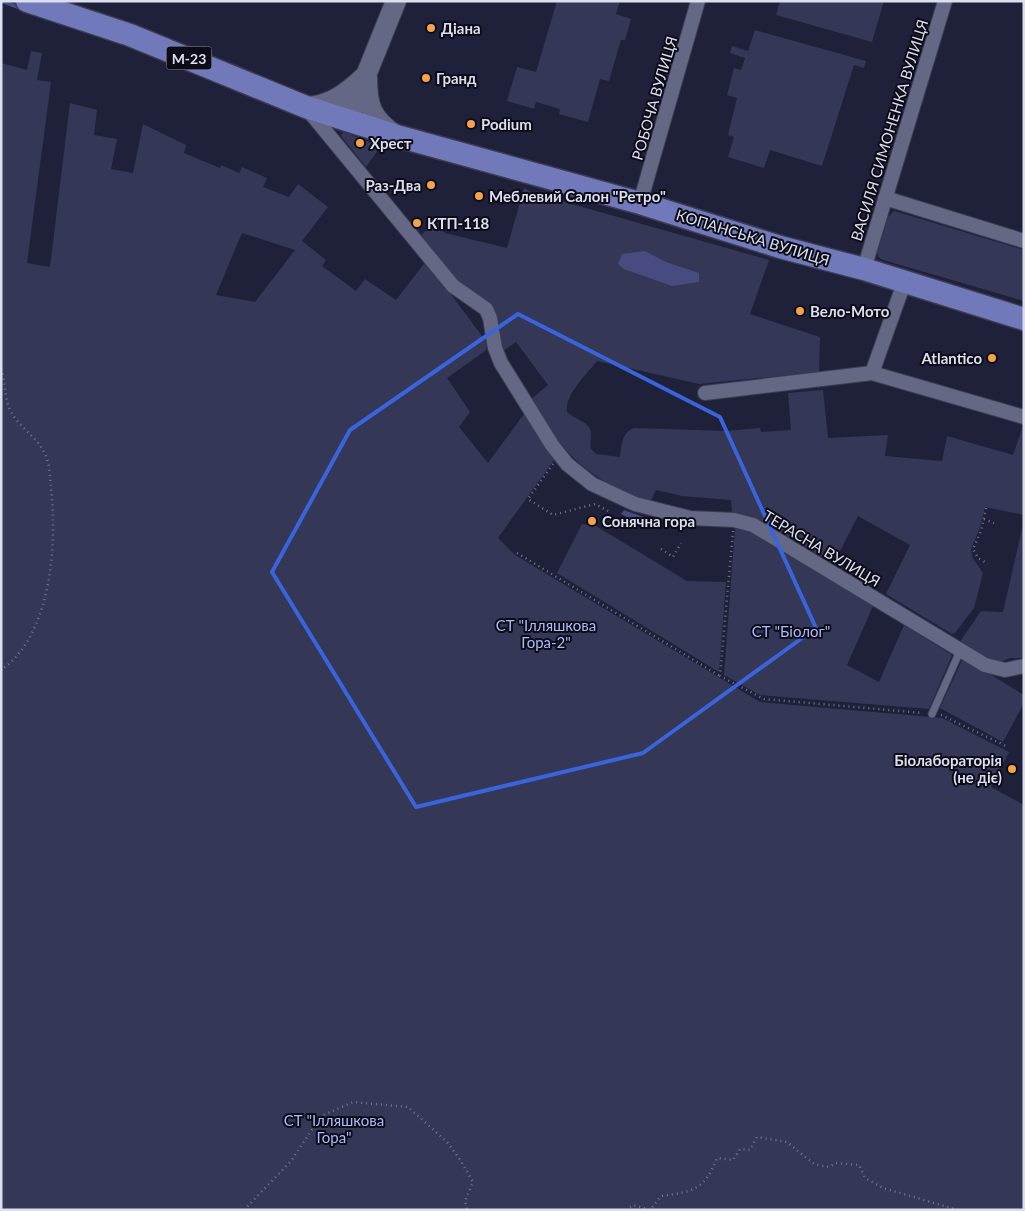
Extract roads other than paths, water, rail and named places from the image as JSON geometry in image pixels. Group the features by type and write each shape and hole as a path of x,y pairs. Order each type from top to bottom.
{"highway":[{"name":"КОПАНСЬКА ВУЛИЦЯ","path":"27,1 130,35 306,107 397,136 640,203 780,247 864,269 1024,320"}],"main road":[{"path":"348,120 396,1"},
{"path":"306,107 315,107 333,101 349,91 367,74"},
{"path":"367,74 368,97 372,111 379,123 397,136"}],"street":[{"name":"РОБОЧА ВУЛИЦЯ","path":"640,203 698,1"},
{"name":"ВАСИЛЯ СИМОНЕНКА ВУЛИЦЯ","path":"864,269 944,1"},
{"name":"ТЕРАСНА ВУЛИЦЯ","path":"306,107 454,286 486,309 490,318 495,348 501,363 552,445 567,464 592,484 635,504 690,518 734,520 753,525 960,651 996,668 1024,666"},
{"path":"885,198 1024,241"},
{"path":"872,373 904,283"},
{"path":"705,393 872,373 1024,417"}],"lane":[{"path":"932,714 960,651"}],"waterway":[{"path":"2,1 21,8"}],"place":[{"name":"Діана","path":"431,28"},
{"name":"Гранд","path":"426,78"},
{"name":"Podium","path":"471,124"},
{"name":"Хрест","path":"360,143"},
{"name":"Раз-Два","path":"431,185"},
{"name":"Меблевий Салон \"Ретро\"","path":"479,196"},
{"name":"КТП-118","path":"417,223"},
{"name":"Вело-Мото","path":"800,311"},
{"name":"Atlantico","path":"992,358"},
{"name":"Сонячна гора","path":"592,521"},
{"name":"Біолабораторія (не діє)","path":"1012,769"}],"park label":[{"name":"СТ \"Біолог\"","path":"791,631"},
{"name":"СТ \"Ілляшкова Гора-2\"","path":"546,634"},
{"name":"СТ \"Ілляшкова Гора\"","path":"334,1128"}]}
